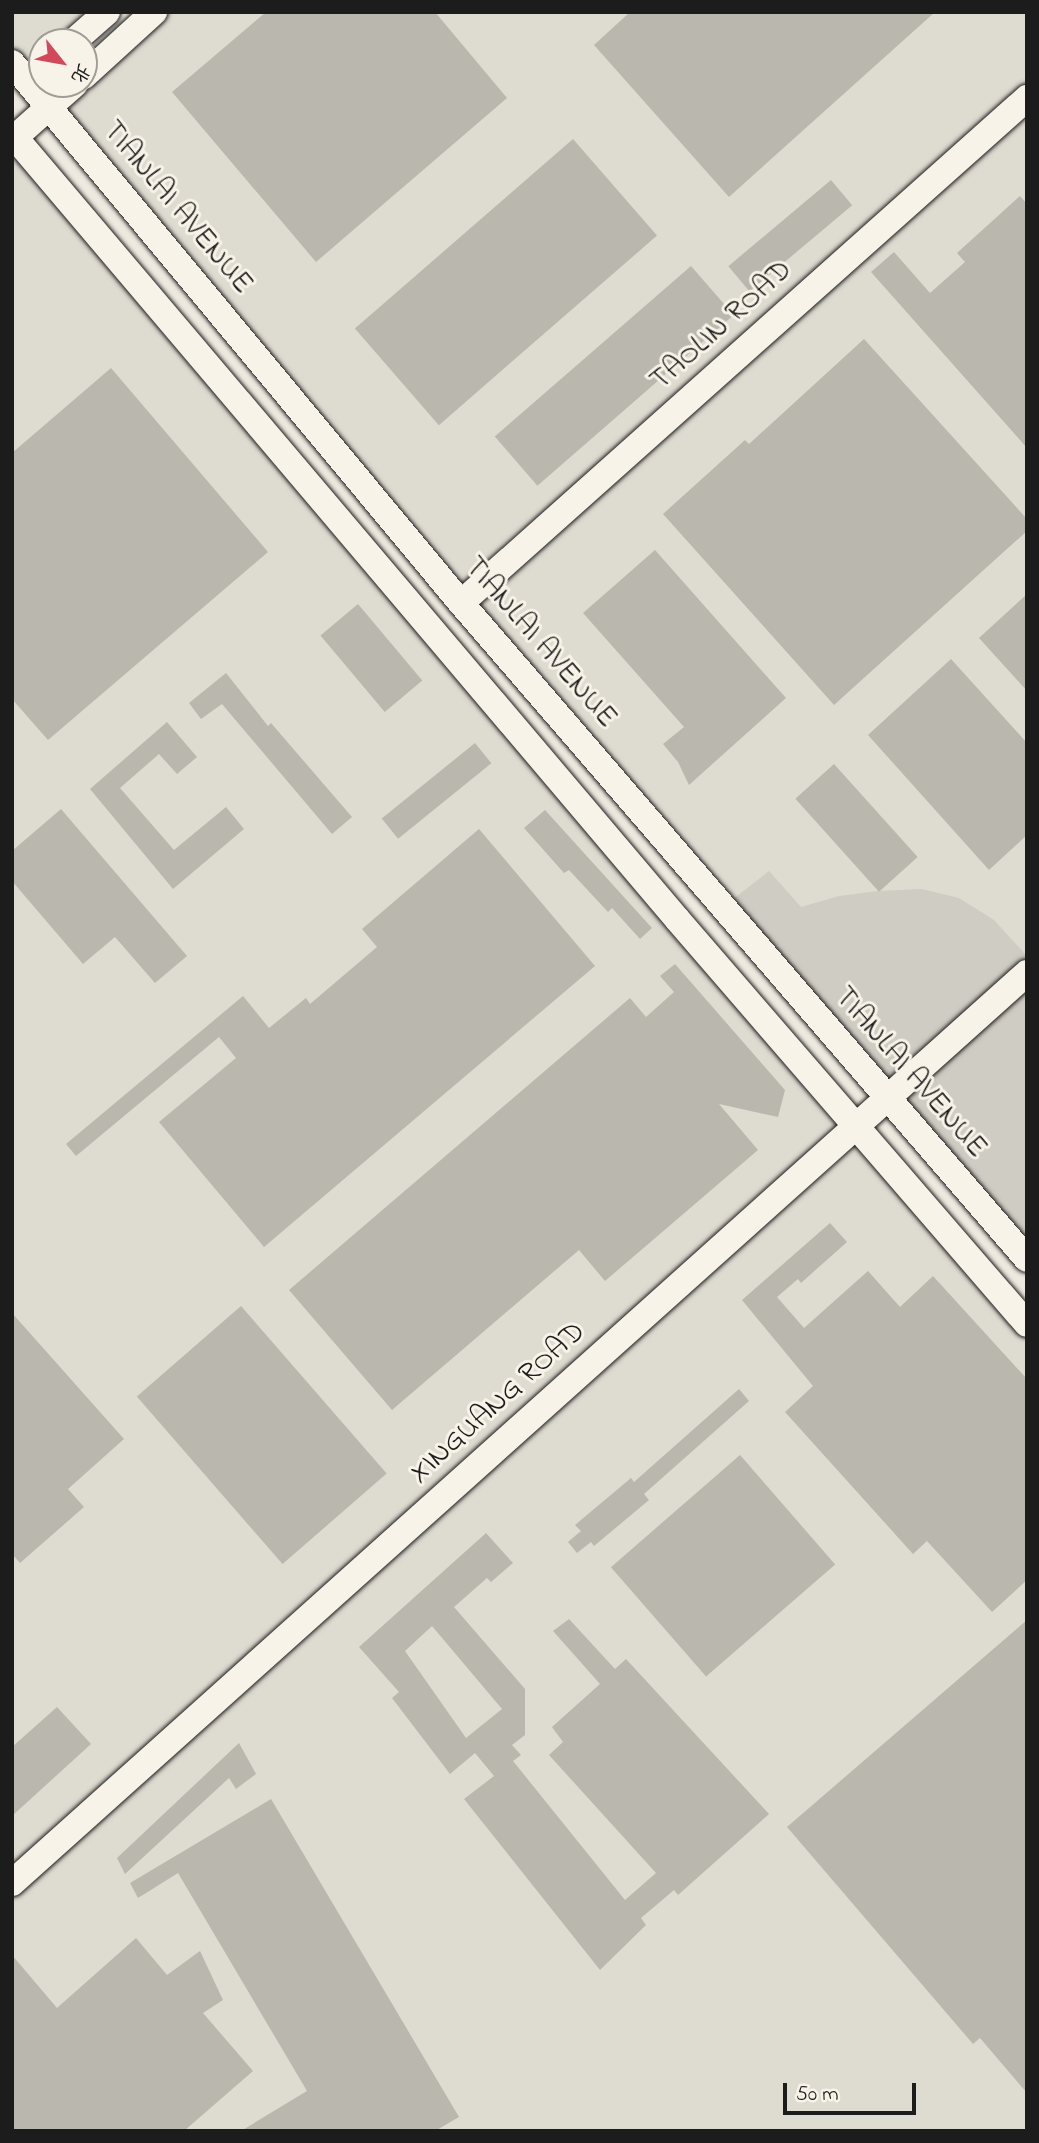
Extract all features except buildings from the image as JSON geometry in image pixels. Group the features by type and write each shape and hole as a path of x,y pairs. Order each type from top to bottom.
{"main road":[{"path":"89,28 107,12"},
{"path":"98,63 154,12"},
{"name":"TIANLAI AVENUE","path":"24,78 461,603 1027,1259"},
{"path":"60,98 13,137 677,919 1027,1324"},
{"name":"TAOLIN ROAD","path":"461,603 1027,98"},
{"name":"XINGUANG ROAD","path":"12,1882 1027,973"}],"shaded area":[{"path":"12,12 107,12 89,28 28,28 28,81 12,63"},
{"path":"154,12 1027,12 1027,1259 50,107 60,98 98,98 98,63"},
{"path":"12,140 1027,1324 1027,2131 12,2131"},
{"path":"769,871 801,907 839,896 878,891 922,889 959,898 994,920 1027,956 1027,1259 723,907"}]}
